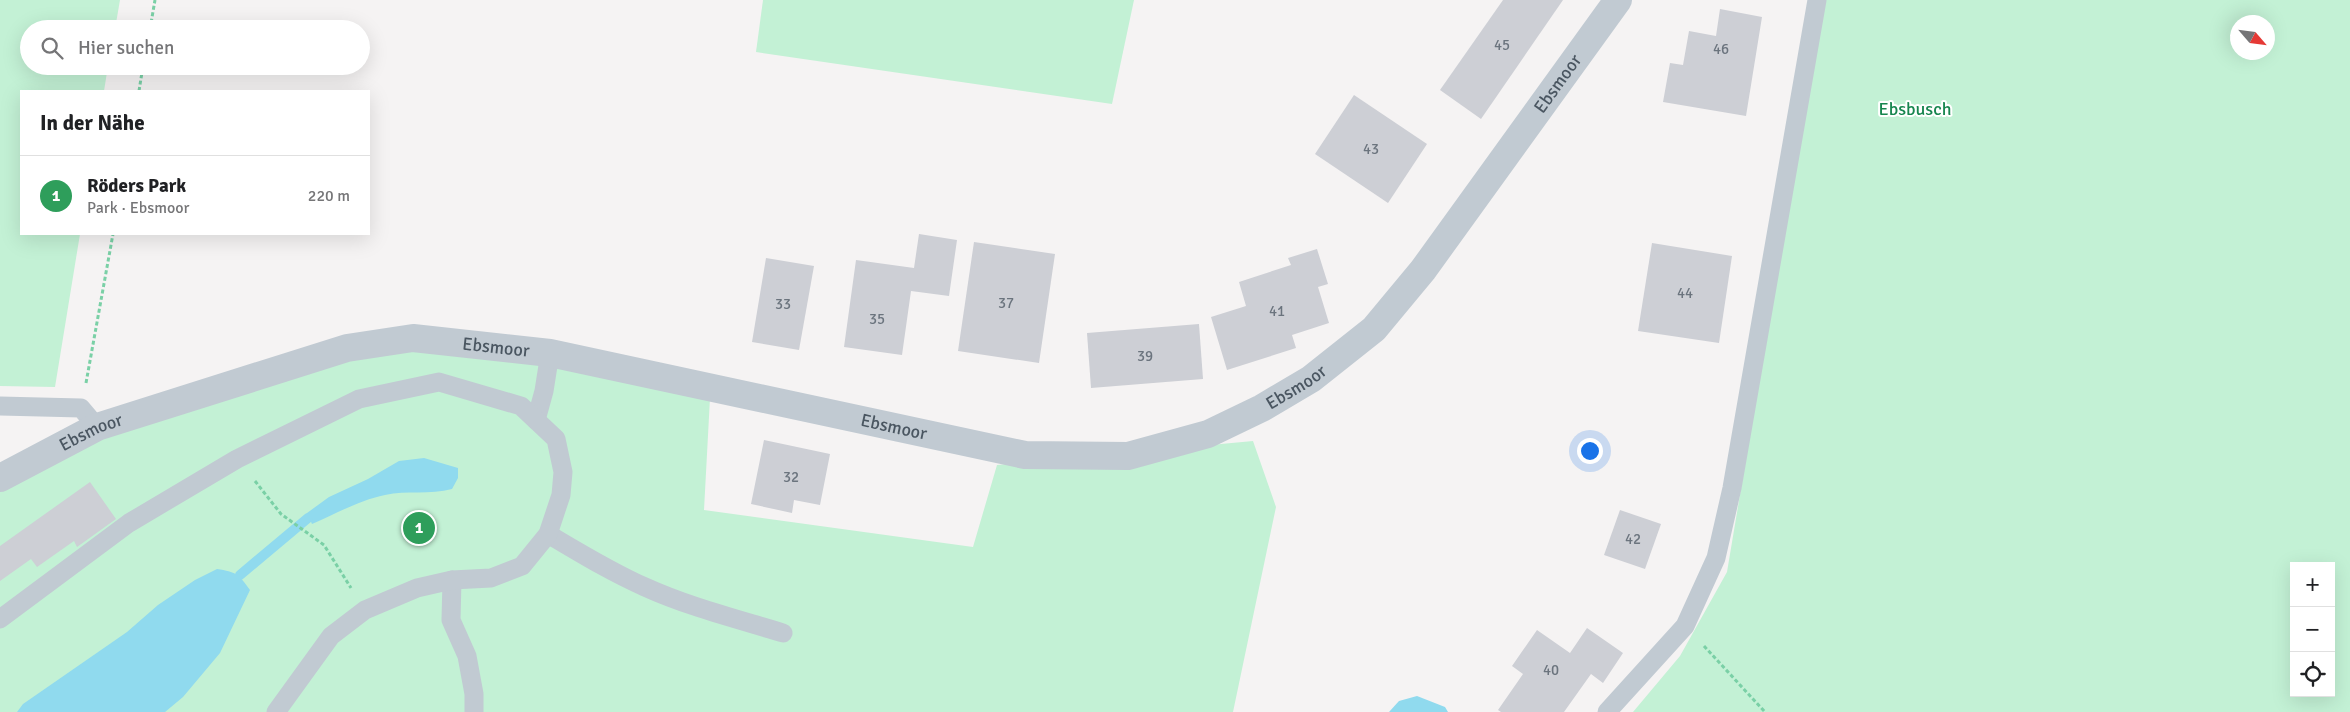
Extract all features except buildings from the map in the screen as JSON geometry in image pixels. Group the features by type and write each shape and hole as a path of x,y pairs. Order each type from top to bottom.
{"street":[{"name":"Ebsmoor","path":"0,478 89,417 347,348 413,338 550,353 1025,455 1128,456 1208,434 1262,408 1311,379 1374,329 1423,270 1618,0"}],"lane":[{"path":"1607,712 1685,626 1716,558 1732,488 1817,0"},
{"path":"536,420 544,391 550,353"},
{"path":"0,619 128,523 237,459 359,398 439,382 521,406 556,439 562,472 561,495 548,534 522,566 491,578 452,580 417,588 365,610 331,636 276,712"},
{"path":"0,406 89,417"},
{"path":"548,534 597,563 647,588 703,609 783,634"},
{"path":"452,580 451,620 467,656 474,694 474,712"}],"path":[{"path":"152,20 156,0"},
{"path":"139,90 142,75"},
{"path":"89,417 113,235"},
{"path":"237,459 281,514 324,544 365,610"},
{"path":"1685,626 1765,712"}],"green space":[{"path":"0,0 120,0 117,20 20,20 20,75 107,75 104,90 20,90 20,235 80,235 55,387 0,386"},
{"path":"763,0 1134,0 1112,104 756,52"},
{"name":"Ebsbusch","path":"1823,0 2350,0 2350,712 1633,712 1680,656 1727,572"},
{"path":"412,333 710,398 704,510 973,547 997,465 1253,441 1276,507 1233,712 0,712 0,492 100,435"}],"water":[{"path":"424,458 458,468 458,478 452,489 376,497 312,524 307,513 329,497 368,479 399,461"},
{"path":"217,569 229,571 236,575 243,580 250,590 220,653 183,697 165,712 17,712 23,704 127,632 158,605 195,580"},
{"path":"1417,696 1445,707 1448,712 1389,712 1399,701"}],"waterway":[{"path":"240,575 308,518"}],"place":[{"name":"Röders Park","path":"419,528"}]}
